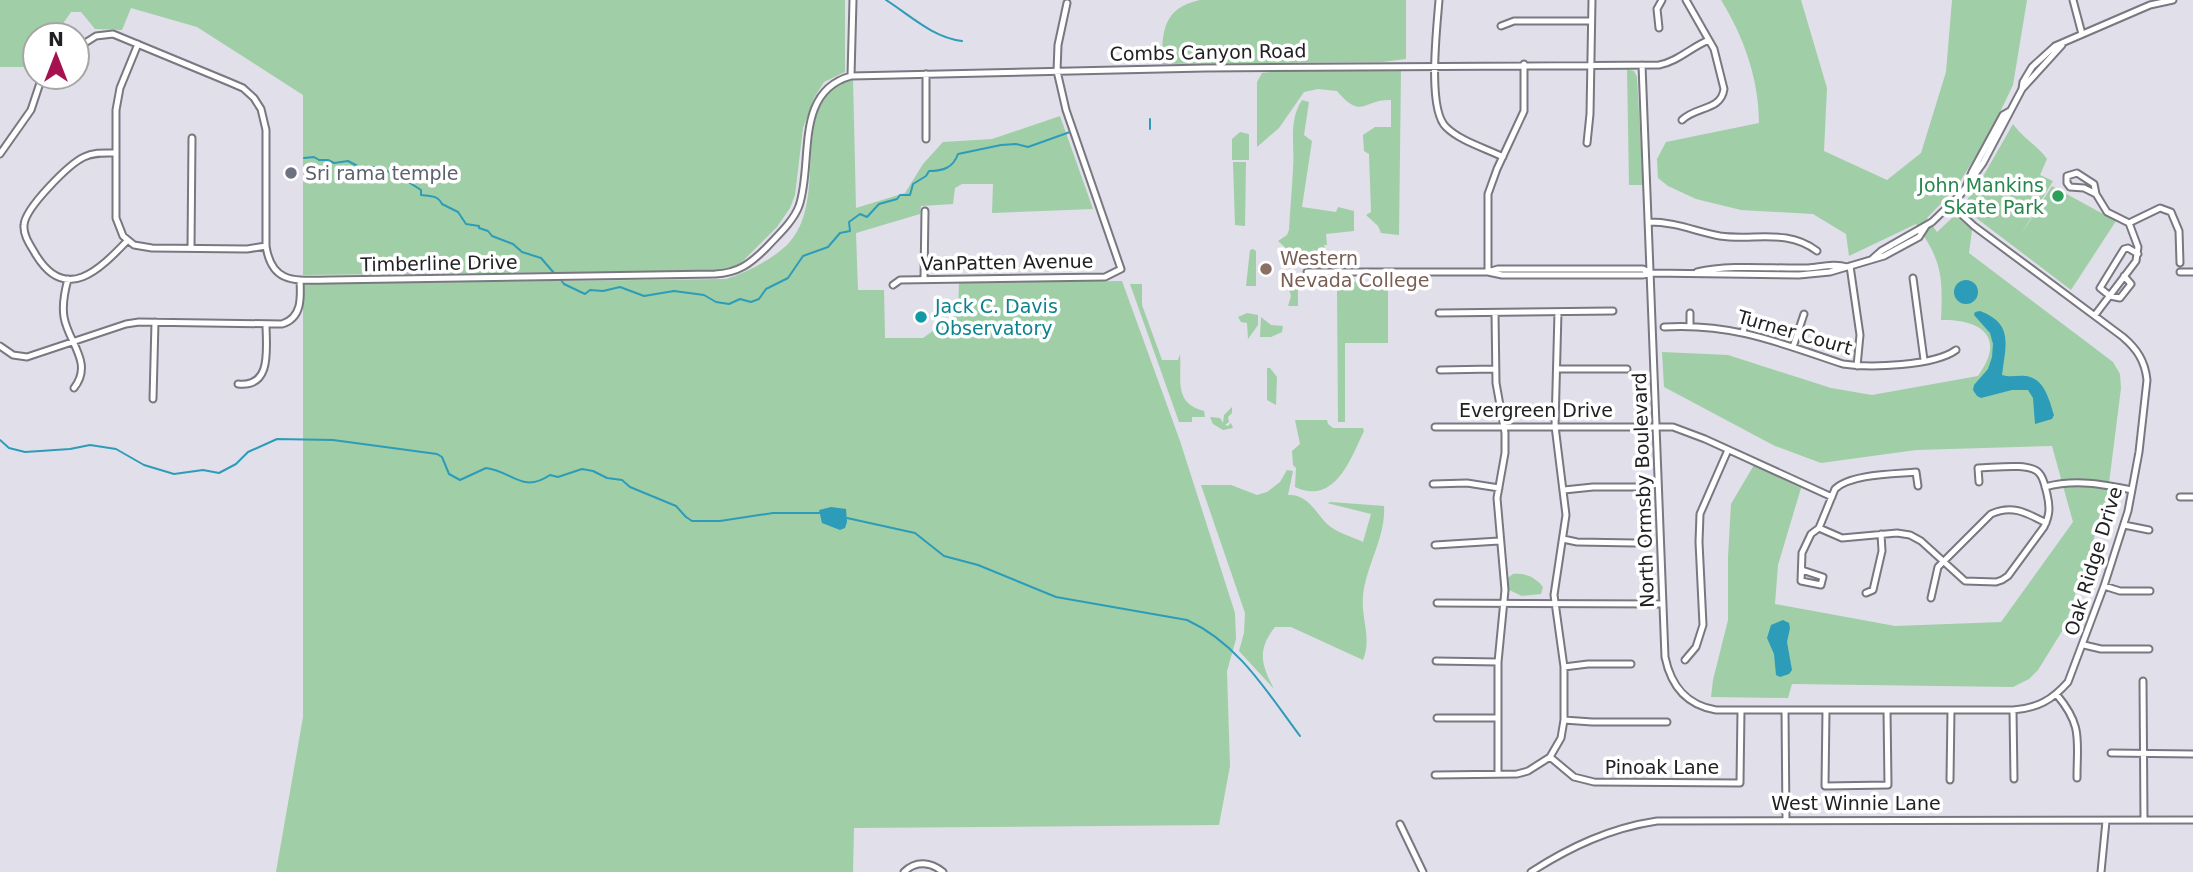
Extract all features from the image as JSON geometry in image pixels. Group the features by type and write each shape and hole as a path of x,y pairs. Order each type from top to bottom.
{"street":[{"path":"851,76 853,0"},
{"path":"1439,0 1435,65 1437,112 1442,124 1456,135 1503,157"},
{"path":"1587,143 1592,0"},
{"path":"1659,28 1657,9 1662,0"},
{"path":"1682,120 1689,113 1715,104 1723,95 1718,62 1686,0"},
{"path":"2073,0 2082,34"},
{"path":"1307,272 1643,275 1651,272 1692,273 1717,269 1848,266 1872,259 1881,251 1926,226 1951,205 1983,163 2022,89 2062,45 2152,2 2173,0"},
{"path":"1057,71 1058,45 1068,3"},
{"path":"1501,26 1514,21 1590,21"},
{"name":"Timberline Drive","path":"91,40 102,34 113,34 243,88 261,109 266,130 265,246 275,271 286,279 300,280 735,272 744,268 762,251 797,212 803,190 808,135 818,102 828,87 851,76"},
{"name":"Combs Canyon Road","path":"851,76 1435,65 1642,65 1670,62 1709,40"},
{"path":"138,44 117,101 116,218 127,241 152,248 254,249 265,246"},
{"path":"1488,272 1488,194 1524,111 1524,64"},
{"name":"North Ormsby Boulevard","path":"1642,65 1665,657 1668,673 1678,691 1707,708 1785,710"},
{"name":"VanPatten Avenue","path":"893,285 900,280 924,279 1105,277 1121,269 1066,110 1057,71"},
{"path":"926,74 926,139"},
{"path":"0,155 31,110 38,91"},
{"path":"191,248 192,138"},
{"path":"116,153 90,154 77,161 32,206 26,216 24,229 37,257 48,270 68,279 90,275 100,269 127,241"},
{"path":"2095,315 2138,254 2129,223 2107,212 2089,179 2077,173 2068,174 2066,180 2070,187 2084,188 2096,194"},
{"name":"Oak Ridge Drive","path":"1951,205 1974,226 2133,346 2142,359 2147,375 2139,452 2124,525 2084,645 2068,682 2057,695"},
{"path":"2129,223 2160,208 2171,212 2179,231 2180,263"},
{"path":"924,279 925,211"},
{"path":"1649,222 1672,223 1727,237 1793,238 1804,241 1816,251"},
{"path":"2124,276 2131,284 2119,299 2102,290 2100,286 2124,249 2128,248 2138,254"},
{"path":"1848,266 1860,335 1857,366"},
{"path":"2180,272 2193,272"},
{"path":"1913,278 1924,360"},
{"path":"68,279 63,314 81,358 81,370 74,388"},
{"path":"0,345 13,355 27,357 126,324 155,321 266,324 291,321 301,299 300,280"},
{"path":"1439,313 1613,311"},
{"path":"1436,775 1528,771 1550,757 1561,738 1564,720 1564,667 1554,604 1566,515 1555,426 1559,369 1558,312"},
{"path":"1495,313 1494,369 1505,425 1505,453 1497,517 1505,590 1498,662 1498,774"},
{"path":"1690,313 1690,326"},
{"path":"1743,332 1748,314"},
{"path":"1793,347 1804,314"},
{"path":"153,399 155,321"},
{"path":"237,384 251,383 263,374 266,363 266,324"},
{"name":"Turner Court","path":"1653,327 1690,326 1743,332 1857,366 1924,360 1947,356 1956,350"},
{"path":"1440,370 1494,369"},
{"path":"1559,369 1627,369"},
{"name":"Evergreen Drive","path":"1435,427 1656,426 1682,429 1832,497"},
{"path":"1685,660 1696,647 1703,625 1700,514 1728,450"},
{"path":"1819,528 1842,538 1898,533 1910,535 1922,541 1965,581 2003,580 2046,523 2049,505 2045,487 2038,470 2029,467 1978,468 1979,482"},
{"path":"1802,570 1802,553 1811,534 1819,528 1840,484 1854,479 1916,472 1918,486"},
{"path":"2045,487 2062,482 2081,481 2132,489"},
{"path":"1433,484 1467,483 1499,488"},
{"path":"1563,539 1577,542 1635,543 1642,541 1644,534 1642,492 1638,487 1564,490"},
{"path":"2180,497 2193,497"},
{"path":"1931,597 1937,571 1943,562 1985,518 1996,511 2014,509 2046,523"},
{"path":"2124,525 2149,530"},
{"path":"1866,593 1873,590 1882,551 1881,534"},
{"path":"1435,545 1499,541"},
{"path":"2105,586 2120,590 2150,591"},
{"path":"1437,603 1663,604"},
{"path":"2084,645 2101,649 2149,649"},
{"path":"1436,661 1498,662"},
{"path":"1564,667 1631,664"},
{"path":"2143,681 2144,820"},
{"path":"1786,820 1785,710 2013,710 2036,706 2057,695 2074,718 2077,733 2077,778"},
{"name":"Pinoak Lane","path":"1550,757 1574,776 1594,782 1741,783 1741,710"},
{"path":"1826,710 1825,786 1888,785 1887,710"},
{"path":"1950,779 1951,710"},
{"path":"2013,710 2014,779"},
{"path":"1437,719 1498,718"},
{"path":"1564,720 1667,722"},
{"path":"2110,753 2193,754"},
{"name":"West Winnie Lane","path":"1531,872 1584,842 1627,826 1670,820 2193,820"},
{"path":"2101,872 2106,821"},
{"path":"1400,824 1423,872"},
{"path":"904,872 914,865 926,863 943,872"}],"green space":[{"path":"0,0 845,0 845,72 824,82 814,98 803,128 795,195 790,208 777,227 737,267 725,270 303,275 303,95 197,27 131,8 122,30 95,29 81,12 71,12 65,21 21,21 21,67 0,67"},
{"path":"1200,0 1406,0 1406,59 1382,62 1162,64 1167,23 1178,9"},
{"path":"1721,0 1801,0 1827,88 1824,151 1887,180 1921,153 1946,72 1952,0 2027,0 2013,85 1990,133 1956,188 1927,218 1937,232 1952,218 1957,217 1972,230 1969,253 2113,362 2120,374 2121,388 2107,499 2064,628 2038,670 2029,679 2013,687 1792,684 1788,698 1711,697 1728,620 1731,504 1754,465 1801,488 1778,565 1775,604 1895,626 2001,622 2073,522 2052,446 1916,450 1821,463 1775,446 1664,387 1662,352 1728,355 1831,388 1872,395 1978,376 1989,355 1990,345 1983,330 1968,323 1941,320 1939,269 1931,248 1916,224 1849,256 1846,234 1813,214 1741,210 1696,199 1668,186 1658,178 1657,159 1666,142 1759,123 1749,59"},
{"path":"1627,69 1634,71 1637,77 1643,185 1629,185"},
{"path":"1286,70 1401,71 1399,235 1381,233 1378,226 1366,215 1371,212 1369,154 1364,151 1363,135 1375,127 1391,127 1391,100 1358,107 1337,91 1318,89 1304,92 1279,128 1257,147 1257,82 1262,73"},
{"path":"853,79 856,208 905,193 923,164 943,142 992,139 1060,116 1093,209 992,213 993,184 962,184 955,188 953,204 921,206 920,214 856,233 858,290 884,290 885,338 923,338 958,313 959,283 1122,281 1180,441 1235,613 1236,639 1227,671 1230,766 1219,825 854,828 853,872 276,872 303,717 303,284 726,279 773,256 787,245 799,229 809,190 811,147 819,108 831,89"},
{"path":"1302,100 1309,102 1304,135 1312,141 1302,207 1336,212 1338,207 1354,211 1354,231 1326,234 1327,245 1324,245 1328,258 1321,263 1304,264 1278,241 1287,235 1289,230 1294,125"},
{"path":"2013,124 2047,159 2040,175 2053,181 2020,236 2052,186 2116,221 2071,290 1963,205 1977,187"},
{"path":"1240,132 1249,134 1249,160 1232,160 1232,139"},
{"path":"1233,162 1246,162 1245,226 1235,225"},
{"path":"1250,250 1256,251 1256,286 1246,286"},
{"path":"1349,282 1388,282 1388,343 1345,343 1345,422 1338,422 1337,286"},
{"path":"1130,284 1142,284 1142,305 1162,360 1178,360 1180,354 1183,396 1194,407 1204,411 1205,417 1192,417 1192,422 1179,422"},
{"path":"1293,284 1298,285 1298,306 1288,306 1291,296 1289,289"},
{"path":"1247,313 1258,315 1258,325 1248,339 1247,323 1241,322 1238,317"},
{"path":"1261,317 1271,325 1283,326 1282,332 1271,337 1260,337"},
{"path":"1267,368 1277,377 1276,405 1267,400"},
{"path":"1232,407 1229,422 1225,425 1231,423 1233,428 1223,430 1213,424 1210,417 1220,418 1223,423 1224,415"},
{"path":"1295,420 1327,420 1333,428 1363,428 1347,466 1331,485 1321,490 1309,491 1295,487 1296,468 1293,465 1292,451 1300,444"},
{"path":"1287,470 1293,471 1288,495 1301,497 1330,527 1339,532 1363,542 1371,514 1327,503 1384,506 1384,517 1363,596 1367,644 1363,660 1291,627 1275,627 1263,650 1266,672 1274,689 1239,651 1244,633 1245,613 1201,485 1231,485 1257,495 1267,492 1280,482"},
{"path":"1513,574 1530,576 1537,581 1543,587 1541,594 1522,596 1507,589 1506,579"}],"water":[{"path":"1966,280 1974,284 1978,292 1974,300 1966,304 1958,300 1954,292 1958,284"},
{"path":"1980,311 1991,316 2003,330 2006,346 2002,375 2027,376 2040,383 2051,404 2054,415 2052,419 2035,424 2033,398 2028,390 2012,390 1981,398 1973,390 1988,369 1992,357 1990,333 1974,315"},
{"path":"831,507 846,509 845,528 840,530 822,523 819,510"},
{"path":"1783,620 1789,623 1790,628 1787,642 1792,670 1780,677 1776,675 1774,654 1767,638 1771,625"}],"waterway":[{"path":"886,0 931,30 962,41"},
{"path":"1150,119 1150,129"},
{"path":"561,280 585,294 590,290 603,291 620,287 644,296 674,291 704,295 716,302 729,304 740,299 751,302 759,299 766,289 788,278 803,256 828,247 840,233 850,231 849,222 860,214 867,217 879,204 897,199 900,195 910,195 913,184 929,171 950,166 958,154 1001,145 1016,144 1028,147 1070,132"},
{"path":"304,158 314,157 334,163 348,161 367,171 374,167 396,174 421,190 421,195 436,197 442,204 458,212 466,224 479,226 492,236 513,244 522,252 541,258 554,273"},
{"path":"0,440 9,448 25,452 90,445 116,449 144,465 174,474 203,470 219,473 236,464 248,452 277,439 333,440 437,454 442,457 449,474 460,480 486,468 524,482 540,480 550,475 558,477 582,469 593,471 607,478 622,480 630,487 676,506 692,521 720,521 773,513 821,513"},
{"path":"847,518 915,533 944,556 978,565 1056,597 1187,620 1222,642 1251,670 1300,736"}],"place":[{"name":"Sri rama temple","path":"291,173"},
{"name":"John Mankins Skate Park","path":"2058,196"},
{"name":"Western Nevada College","path":"1266,269"},
{"name":"Jack C. Davis Observatory","path":"921,317"}]}
